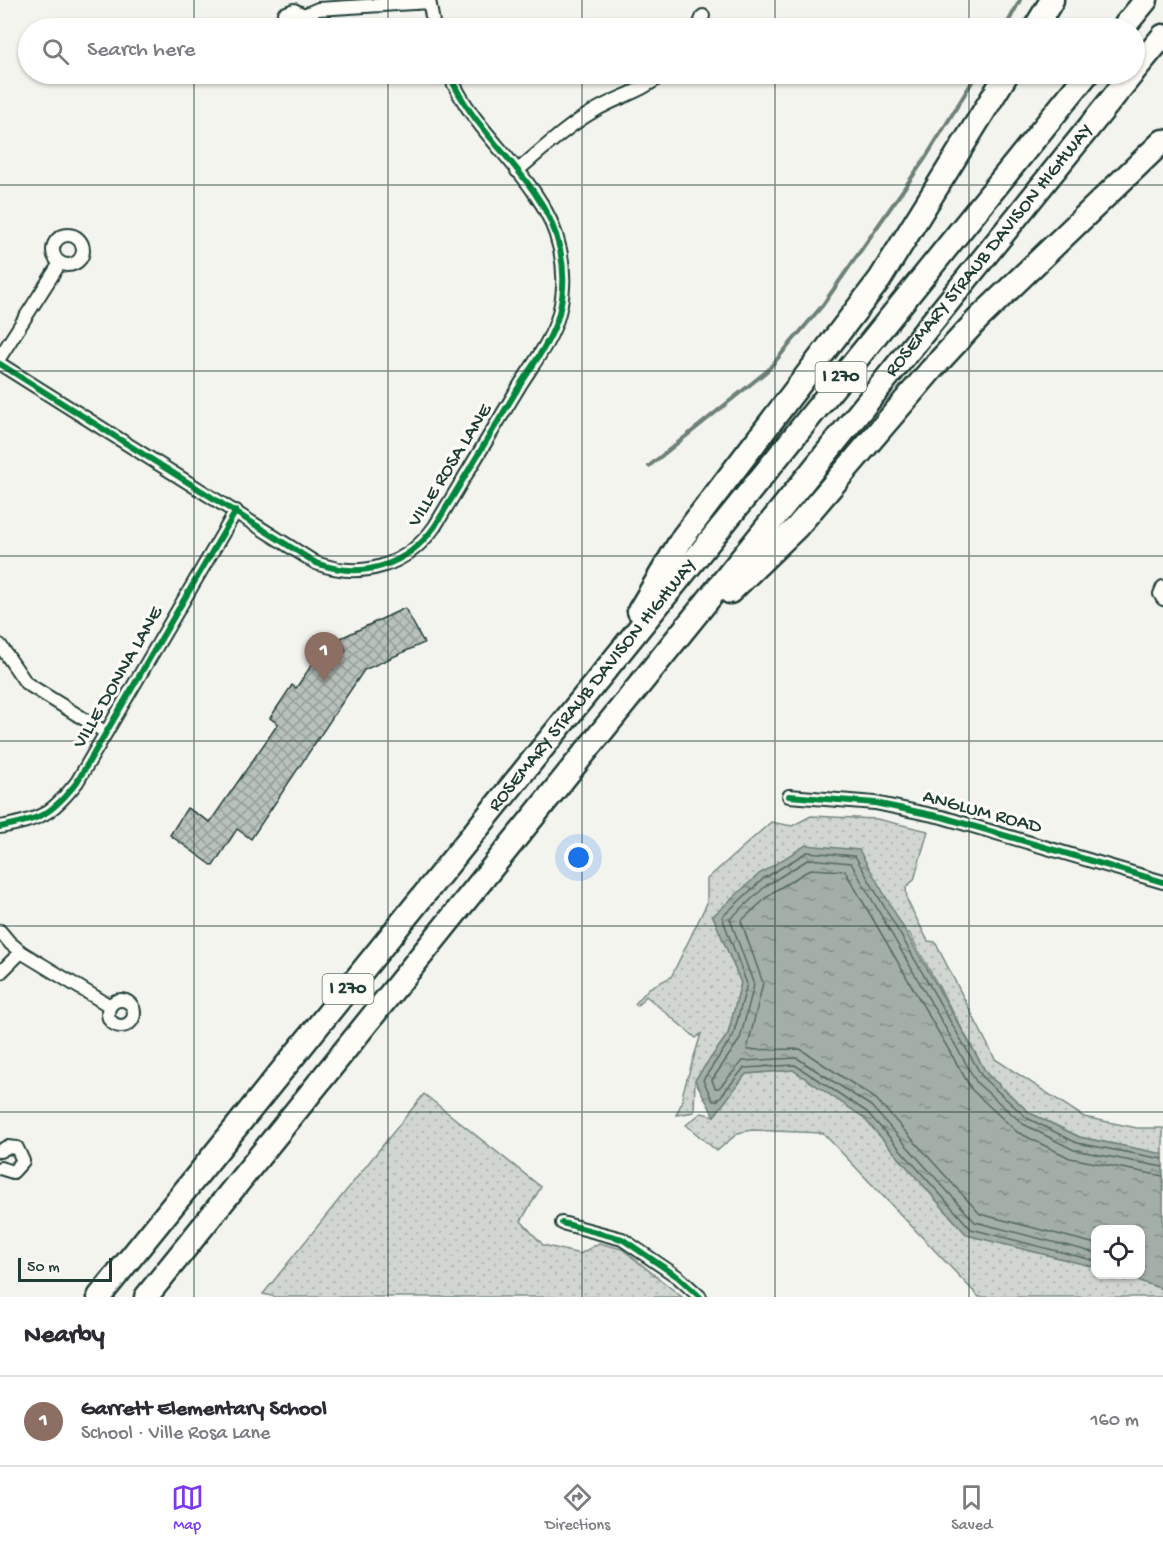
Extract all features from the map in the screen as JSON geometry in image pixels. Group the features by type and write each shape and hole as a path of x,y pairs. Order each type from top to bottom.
{"highway":[{"path":"1041,18 1052,0"},
{"path":"1131,18 1146,0"},
{"name":"ROSEMARY STRAUB DAVISON HIGHWAY","path":"1145,58 1163,36"},
{"path":"597,682 682,537 880,279 1002,84"},
{"name":"ROSEMARY STRAUB DAVISON HIGHWAY","path":"99,1297 1079,84"},
{"name":"ROSEMARY STRAUB DAVISON HIGHWAY","path":"146,1297 1123,84"},
{"path":"660,660 797,527 916,387 978,320 1163,141"}],"street":[{"path":"304,15 318,9 429,1 432,18"},
{"path":"281,18 289,11 300,11 305,18"},
{"name":"VILLE ROSA LANE","path":"0,364 316,563 345,571 387,566 408,555 424,542 539,354 559,315 563,265 558,238 534,192 480,128 455,84"},
{"path":"517,171 576,121 649,84"},
{"path":"0,357 60,263"},
{"name":"VILLE DONNA LANE","path":"0,827 38,818 51,811 77,782 236,511"},
{"path":"1163,587 1161,594 1163,599"},
{"path":"0,645 26,683 105,732"},
{"name":"ANGLUM ROAD","path":"789,796 875,803 942,818 1163,882"},
{"path":"0,931 9,943 21,952 110,1006"},
{"path":"0,973 21,952"},
{"path":"0,1151 7,1146 17,1148 23,1161 13,1172 0,1168"},
{"path":"562,1223 622,1239 678,1277 700,1297"}],"shaded area":[{"path":"811,816 877,819 928,831 914,880 906,887 907,900 928,941 935,942 995,1059 1084,1117 1137,1128 1163,1128 1163,1154 1080,1137 1030,1113 987,1074 909,933 713,916 741,983 728,1034 695,1080 694,1112 676,1115 683,1100 683,1092 701,1034 696,1038 646,996 637,1006 635,1004 649,988 671,977 707,903 707,879 771,822 792,826"},
{"path":"793,1070 863,1117 967,1235 1091,1266 1091,1279 1134,1279 1163,1289 1163,1297 979,1297 823,1133 752,1130 738,1133 717,1151 686,1125 701,1113 714,1116 746,1074"},
{"path":"424,1094 541,1187 521,1221 543,1245 580,1254 599,1243 622,1249 682,1297 276,1297 263,1294"}],"water":[{"path":"806,845 859,850 987,1074 1030,1113 1079,1137 1163,1154 1163,1289 1134,1279 1145,1279 1145,1225 1091,1225 1091,1266 967,1235 863,1117 793,1070 746,1074 714,1116 695,1080 728,1034 741,983 713,916 759,874"}],"building":[{"path":"405,608 424,643 364,670 251,839 237,829 213,866 170,835 187,808 210,822 278,724 270,718 292,685 296,688 320,653 336,662 346,651 341,638"}],"waterway":[{"path":"1010,18 1020,0"},
{"path":"649,466 767,371 822,306 926,157 971,84"}],"cycle path":[{"path":"0,364 316,563 350,570 382,566 397,560 424,540 435,526 552,332 562,297 563,265 560,249 543,205 467,107 454,84"},
{"path":"0,827 44,814 60,802 77,782 236,511"},
{"path":"789,796 875,803 942,817 1163,882"},
{"path":"562,1223 622,1239 678,1277 700,1297"}],"place":[{"name":"Garrett Elementary School","path":"324,682"}]}
